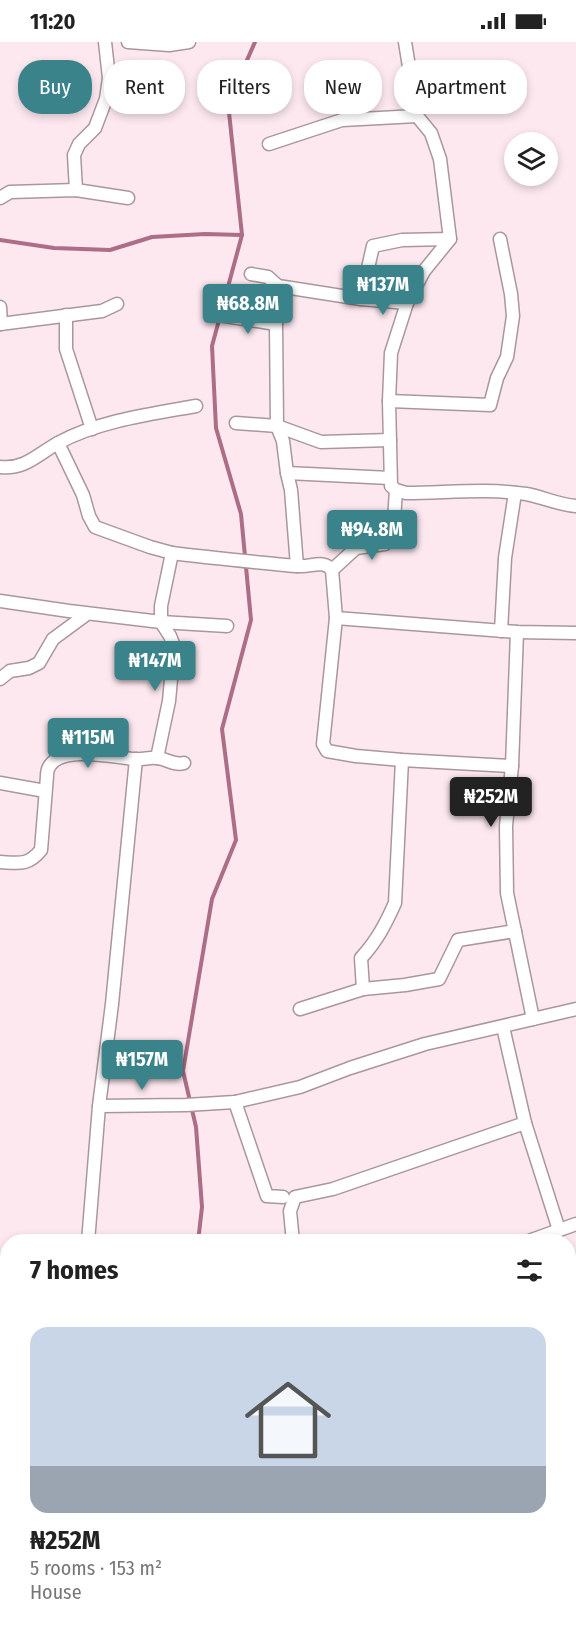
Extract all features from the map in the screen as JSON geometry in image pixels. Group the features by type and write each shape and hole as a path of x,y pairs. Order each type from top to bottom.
{"street":[{"path":"76,190 74,155 94,128 106,99 109,78 105,42"},
{"path":"128,42 169,45 189,42"},
{"path":"405,42 417,116 431,133 440,159 450,239 424,272 407,303 391,353 389,401 391,486 406,493 473,490 527,494 576,506"},
{"path":"269,144 342,120 417,116"},
{"path":"0,198 10,192 76,190 128,198"},
{"path":"361,299 374,246 402,240 450,239"},
{"path":"389,401 490,405 497,378 507,357 513,316 500,239"},
{"path":"251,274 268,277 278,286 361,299 407,303"},
{"path":"278,286 277,426 284,441 291,490 297,566"},
{"path":"0,307 1,324 102,311 117,304"},
{"path":"66,315 66,349 92,429"},
{"path":"225,316 276,324"},
{"path":"0,467 18,467 80,432 196,406"},
{"path":"236,423 277,426 321,442 390,440"},
{"path":"58,443 83,495 95,527 172,553 297,566 328,565 332,570 336,618 324,748 332,752 402,760 512,766"},
{"path":"287,473 390,478"},
{"path":"332,570 356,548 385,544 393,536 396,490"},
{"path":"501,631 505,558 515,493"},
{"path":"157,758 169,700 174,646 160,622 172,553"},
{"path":"0,601 87,614 227,626"},
{"path":"0,679 10,671 29,668 39,663 52,639 87,614"},
{"path":"336,618 501,631 576,633"},
{"path":"518,632 512,766 506,826 507,892 533,1019"},
{"path":"0,862 28,862 35,858 41,850 49,766 57,759 76,753 109,754 136,759 157,758 177,765 184,763"},
{"path":"89,1234 99,1106 112,1004 136,759"},
{"path":"363,989 361,958 386,924 395,903 402,760"},
{"path":"0,783 45,791"},
{"path":"300,1009 363,989 439,979 459,940 515,931"},
{"path":"99,1106 235,1102 300,1087 425,1044 576,1009"},
{"path":"503,1026 525,1124 559,1230"},
{"path":"235,1102 267,1196 282,1197"},
{"path":"292,1234 290,1211 295,1197 333,1189 525,1124"},
{"path":"548,1234 576,1224"}],"waterway":[{"path":"199,1234 202,1207 196,1127 183,1071 212,899 236,840 222,729 251,620 241,514 216,428 212,346 242,235 228,103 255,42"},
{"path":"0,240 54,248 110,250 152,237 205,234 242,235"}]}
